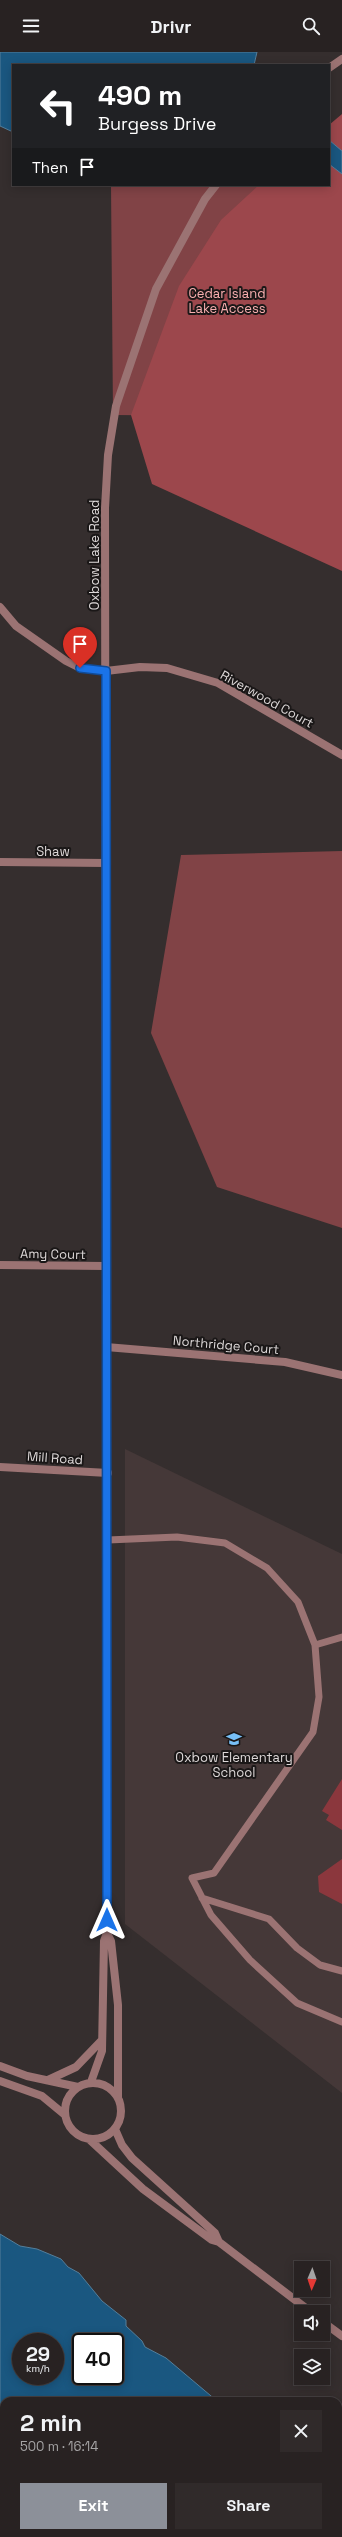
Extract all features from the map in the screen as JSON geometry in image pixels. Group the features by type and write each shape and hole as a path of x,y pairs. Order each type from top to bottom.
{"street":[{"path":"330,67 342,59"},
{"name":"Oxbow Lake Road","path":"91,2082 99,2062 102,2040 104,1941 107,1933 108,1473 106,1347 107,863 105,508 108,455 116,406 156,288 205,199 215,186"},
{"name":"Riverwood Court","path":"0,607 16,626 66,661 80,668 106,671 140,667 167,668 218,683 342,756"},
{"name":"Shaw","path":"0,862 107,863"},
{"name":"Amy Court","path":"0,1265 106,1266"},
{"name":"Northridge Court","path":"106,1347 285,1362 342,1375"},
{"name":"Mill Road","path":"0,1467 108,1473"},
{"name":"Oxbow Lake Road","path":"107,1933 111,1941 118,2005 118,2098"},
{"path":"46,2081 61,2076 76,2067 102,2040"},
{"path":"0,2066 46,2081 78,2087"},
{"path":"0,2081 42,2096 65,2115 73,2131 90,2140 143,2189 212,2240 219,2242 302,2305"},
{"path":"65,2115 70,2096 78,2087 91,2082 106,2086 118,2098 121,2114 115,2129 105,2138 90,2140"},
{"path":"115,2129 122,2145 132,2158 215,2233 219,2242"},
{"path":"330,2327 342,2336"}],"lane":[{"path":"108,1540 178,1537 225,1542 267,1568 298,1602 315,1645 319,1697 313,1732 214,1873 192,1878 211,1915 250,1960 297,2003 342,2022"},
{"path":"315,1645 342,1637"},
{"path":"202,1898 269,1919 296,1948 320,1965 342,1971"}],"shaded area":[{"name":"Oxbow Elementary School","path":"125,1449 342,1554 342,2093 125,1924"}],"green space":[{"name":"Cedar Island Lake Access","path":"342,114 342,571 152,484 131,415 179,286 221,220 258,186 330,186 330,124"},
{"name":"Cedar Island Lake Access","path":"111,186 329,186 342,417 113,415"},
{"path":"342,851 342,1228 217,1187 151,1033 181,855"}],"water":[{"path":"0,52 257,52 254,64 12,64 12,132 0,126"},
{"path":"330,141 342,151 342,174 330,165"},
{"path":"0,2234 20,2246 37,2249 61,2259 68,2267 79,2273 102,2301 126,2320 126,2326 142,2341 145,2347 166,2358 212,2397 0,2397"}],"building":[{"path":"342,1779 342,1830 326,1820 329,1815 322,1811"},
{"path":"342,1859 342,1904 319,1892 318,1876"}],"place":[{"name":"Oxbow Elementary School","path":"234,1739"}],"route":[{"path":"80,668 106,671 106,1347 108,1473 107,1920"}]}
